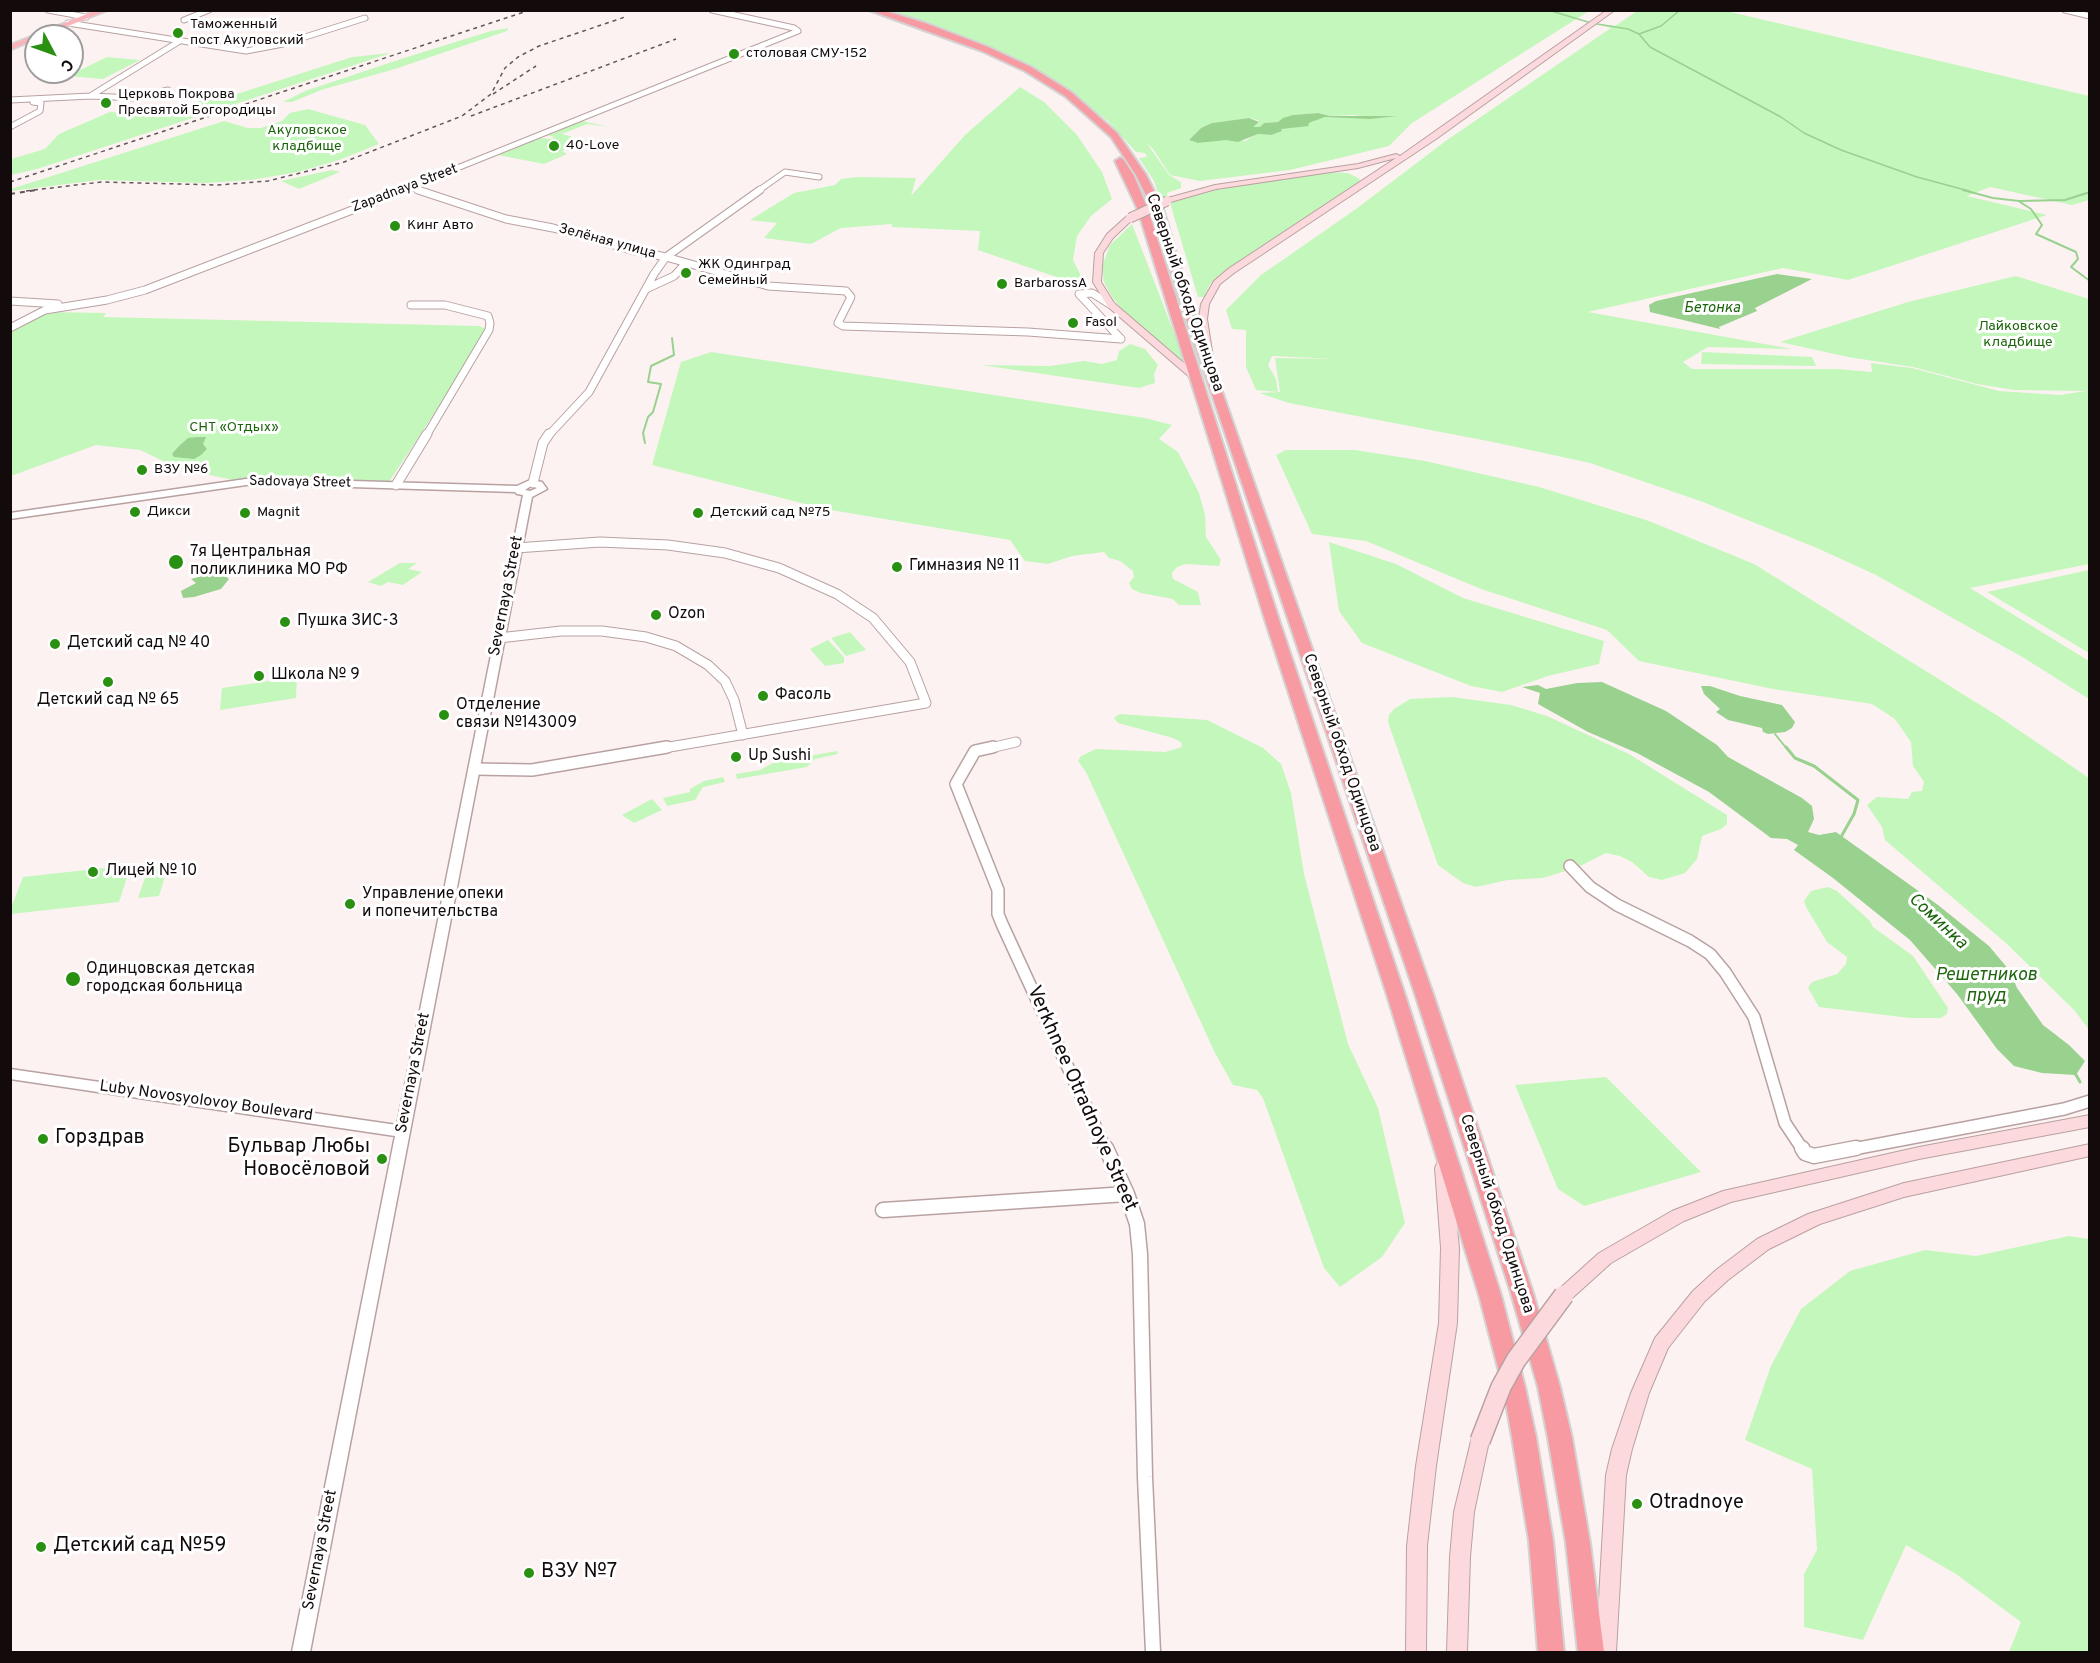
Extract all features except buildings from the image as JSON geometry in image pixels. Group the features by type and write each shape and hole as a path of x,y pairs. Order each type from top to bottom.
{"highway":[{"name":"Северный обход Одинцова","path":"857,10 938,36 1019,72 1065,101 1104,139 1129,176 1203,371 1313,676 1424,994 1536,1339 1556,1418 1569,1489 1586,1600 1590,1653"},
{"name":"Северный обход Одинцова","path":"872,10 969,42 1028,69 1068,94 1103,123 1126,150 1158,209 1280,644 1423,1079 1490,1295 1514,1388 1539,1530 1551,1653"}],"main road":[{"path":"10,47 100,10"},
{"path":"10,47 105,10"},
{"path":"1203,371 1204,311 1210,292 1217,283 1231,271 1433,137 1612,10"},
{"path":"1203,371 1111,305 1097,282 1099,253 1104,244 1130,218 1167,201 1215,187 1326,171 1389,159 1433,137"},
{"path":"1326,171 1358,174 1364,180 1360,186"},
{"path":"1416,1653 1417,1546 1426,1466 1448,1323 1450,1285 1445,1178 1432,1111 1423,1079"},
{"path":"1457,1653 1462,1534 1470,1479 1488,1416 1511,1369 1563,1295 1605,1258 1678,1216 1730,1196 1919,1153 2090,1121"},
{"path":"1606,1653 1616,1475 1631,1420 1654,1360 1678,1320 1722,1275 1763,1244 1804,1223 1904,1190 2086,1151"}],"street":[{"path":"48,10 84,17"},
{"path":"190,10 202,12"},
{"path":"184,20 209,10"},
{"name":"Zapadnaya Street","path":"10,328 45,310 107,300 156,287 798,31 794,28 712,10"},
{"path":"2065,10 2090,16"},
{"path":"68,23 178,42 252,51 283,44 366,18"},
{"path":"91,96 157,52 178,42"},
{"path":"10,102 91,96 135,98 168,90"},
{"path":"10,102 41,103 40,111 10,127"},
{"name":"Зелёная улица","path":"409,187 506,219 553,228 631,250 666,257 784,172 819,177"},
{"path":"533,483 543,443 552,429 589,392 666,257 768,286 846,291 850,297 838,323 843,326 1028,332 1121,339 1079,294 1088,292 1094,287 1098,270"},
{"path":"646,289 674,276 685,264"},
{"path":"1088,292 1097,295 1111,305"},
{"path":"10,301 66,305"},
{"path":"396,485 489,330 488,315 445,305 411,305"},
{"name":"Sadovaya Street","path":"10,516 244,482 396,485 523,491"},
{"name":"Severnaya Street","path":"301,1653 474,769 516,548 523,491 542,489 539,484 533,483"},
{"path":"474,769 532,770 926,703 910,662 878,624 850,601 797,574 743,557 684,546 600,542 516,548"},
{"path":"499,638 561,631 602,631 646,637 676,646 708,665 725,681 734,700 744,735"},
{"name":"Verkhnee Otradnoye Street","path":"1016,742 975,751 956,784 998,890 998,914 1002,924 1127,1194 1137,1224 1140,1254 1145,1477 1153,1653"},
{"path":"1570,866 1590,887 1617,905 1690,941 1710,954 1725,972 1754,1017 1785,1123 1805,1153 1814,1156 2064,1109 2090,1101"},
{"name":"Luby Novosyolovoy Boulevard","path":"10,1074 402,1131"},
{"path":"883,1209 1127,1194"}],"green space":[{"path":"885,11 1589,11 1412,123 1389,146 1290,170 1200,181 1170,175 1146,142 1169,175 1181,182 1181,188 1167,193 1168,199 1161,201 1154,181 1139,158 1147,157 1145,153 1136,152 1109,122 1072,93 1033,68 969,38","holes":["1318,113 1330,116 1353,115 1382,118 1325,117 1280,129 1271,135 1257,134 1245,141 1226,139 1198,143 1189,140 1201,128 1212,123 1249,118 1259,122 1252,127 1260,127 1264,123 1278,122 1293,115"]},
{"name":"Лайковское кладбище","path":"1637,11 1726,11 2089,96 2089,200 2072,205 1990,187 1967,196 2047,215 1848,280 1783,268 1588,312 1792,349 1708,347 1683,362 1692,369 1837,369 1872,372 1871,363 1912,368 1999,391 2060,395 2086,391 2014,390 1977,384 1913,367 1848,357 1780,342 1908,302 2016,276 2089,299 2089,564 1970,588 2089,661 2089,699 2024,658 1876,575 1817,548 1703,502 1590,463 1289,403 1259,393 1280,392 1275,358 1335,359 1272,356 1268,365 1276,379 1278,392 1256,390 1246,367 1246,330 1232,329 1226,310 1261,275 1356,209 1447,140 1611,28 1597,24 1615,26"},
{"path":"508,28 507,31 395,69 321,90 292,102 283,102 305,91 404,58 491,31"},
{"path":"391,53 37,169 11,175 11,159 45,149 59,134 110,112 155,115 180,111 194,107 187,105 189,103 207,100 210,94 237,94 352,57"},
{"path":"107,57 140,60 103,79 84,77 84,68"},
{"path":"1020,87 1044,102 1077,135 1102,172 1112,199 1091,216 1077,236 1073,260 1083,280 1071,282 978,250 980,231 892,227 892,224 841,228 811,244 764,238 777,223 750,220 794,193 835,185 841,179 916,178 911,196 965,135"},
{"name":"Акуловское кладбище","path":"308,109 365,125 379,144 339,160 298,172 251,180 206,183 99,180 11,191 11,189 224,121 248,128 261,128 282,121 290,113"},
{"name":"40-Love","path":"582,121 609,127 587,124 562,134 588,141 562,151 567,154 544,164 498,155 540,138 552,139 554,137 547,135"},
{"path":"332,170 340,172 299,189 281,181"},
{"path":"1326,172 1348,173 1360,179 1359,183 1227,270 1210,284 1204,297 1198,297 1170,203 1216,190"},
{"path":"1132,224 1188,369 1124,312 1104,282 1102,267 1110,245"},
{"name":"СНТ «Отдых»","path":"46,312 106,313 103,317 479,326 489,330 389,482 250,477 233,480 178,468 140,450 96,445 11,476 11,330"},
{"path":"1130,344 1145,349 1158,365 1154,374 1155,383 1139,388 981,365 1050,366 1084,361 1102,364 1117,360 1119,351"},
{"path":"711,352 1145,418 1172,425 1159,439 1178,452 1199,493 1205,515 1206,537 1221,560 1219,566 1186,564 1177,567 1172,573 1173,579 1198,592 1201,605 1179,605 1173,599 1132,589 1129,583 1134,577 1133,571 1120,561 1109,558 1104,552 1072,556 1048,564 1025,561 1010,540 825,509 652,465 681,362"},
{"path":"1702,352 1812,357 1816,366 1701,364"},
{"path":"1286,450 1355,450 1425,461 1539,487 1649,521 1754,564 1998,716 2089,778 2089,1030 2075,1011 2007,944 1885,840 1882,827 1867,805 1877,797 1908,799 1912,792 1922,791 1924,782 1913,766 1911,742 1895,719 1872,704 1773,689 1639,661 1607,630 1481,589 1366,541 1312,534 1276,455"},
{"path":"1329,542 1396,564 1463,598 1604,641 1599,664 1548,676 1502,692 1471,686 1362,643 1339,611"},
{"path":"400,563 417,563 408,569 422,572 403,585 388,582 381,586 368,582"},
{"path":"2089,570 2089,653 1987,592"},
{"path":"850,632 866,650 846,656 831,638"},
{"path":"828,640 844,657 844,663 825,666 810,649"},
{"path":"297,677 296,698 220,710 222,688"},
{"path":"1452,697 1511,705 1547,716 1629,754 1727,815 1727,824 1721,829 1702,836 1697,859 1685,873 1662,880 1649,877 1632,862 1620,856 1606,853 1578,867 1543,878 1508,880 1476,887 1463,883 1438,865 1388,722 1389,715 1394,709 1410,699"},
{"path":"1120,714 1207,720 1263,748 1281,764 1291,793 1304,874 1348,1044 1378,1108 1405,1223 1382,1257 1340,1287 1324,1268 1263,1098 1257,1090 1233,1085 1215,1053 1086,772 1078,761 1081,756 1096,749 1165,752 1182,747 1181,742 1173,738 1118,723 1114,718"},
{"path":"837,751 838,754 815,759 807,767 737,779 736,774 760,770 775,762"},
{"path":"723,777 725,782 703,787 695,800 667,806 663,798 690,792 690,789 704,781"},
{"path":"652,799 662,810 634,823 622,815"},
{"path":"131,865 119,902 11,914 11,908 23,877"},
{"path":"168,866 159,896 138,898 148,869"},
{"path":"1828,887 1837,891 1870,921 1873,927 1913,956 1948,1008 1947,1014 1941,1018 1910,1018 1819,1007 1808,988 1812,982 1837,974 1846,964 1847,957 1827,942 1804,901 1811,891"},
{"path":"1606,1077 1701,1172 1584,1206 1558,1189 1515,1085"},
{"path":"2069,1236 2089,1239 2089,1652 2009,1652 2021,1622 1956,1574 1906,1545 1863,1640 1804,1627 1804,1574 1817,1550 1812,1469 1745,1440 1771,1366 1801,1309 1850,1271 1925,1250 1976,1256"}],"water":[{"path":"1318,113 1330,116 1397,116 1370,119 1325,117 1311,122 1309,126 1281,129 1282,131 1271,135 1258,134 1238,142 1226,140 1198,143 1189,140 1201,128 1212,123 1249,118 1259,122 1253,127 1260,127 1264,123 1278,122 1293,115"},
{"name":"Бетонка","path":"1777,274 1812,279 1755,308 1757,311 1719,327 1720,329 1650,312 1649,305 1656,301"},
{"path":"206,437 203,444 207,449 201,455 194,459 174,457 172,454 188,438"},
{"path":"220,571 229,579 221,589 183,598 181,591 196,583 191,579"},
{"name":"Решетников пруд","path":"1602,682 1666,711 1717,745 1728,757 1802,798 1812,806 1814,819 1808,832 1819,835 1836,832 1938,905 1989,946 2010,971 2017,988 2043,1025 2085,1061 2076,1075 2042,1073 2014,1066 1997,1049 1957,994 1910,940 1794,850 1798,845 1787,839 1771,838 1709,792 1637,753 1588,732 1538,704 1540,693 1522,687 1538,685 1546,689 1577,683"},
{"path":"1701,686 1710,686 1740,696 1782,705 1795,722 1792,728 1785,732 1768,734 1763,732 1762,728 1728,720 1716,712 1720,709 1704,694"}],"waterway":[{"path":"1548,10 1588,22"},
{"path":"1639,34 1661,26 1680,10"},
{"path":"1597,24 1628,29 1639,34"},
{"path":"1639,34 1650,47 1781,117 1804,133 1841,150 1917,177 1969,191"},
{"path":"1963,190 1993,198 2019,201 2065,200 2090,192"},
{"path":"2020,202 2031,209 2042,225 2036,234 2076,252 2078,259 2071,267 2090,281"},
{"path":"645,443 643,433 648,417 653,412 661,384 648,382 651,366 674,355 672,338"},
{"path":"1775,734 1787,749"},
{"path":"1786,747 1795,758 1814,766 1858,800 1854,814 1841,837"},
{"name":"Соминка","path":"2075,1073 2080,1082"}],"railway":[{"path":"10,182 530,10"},
{"path":"26,191 101,182 218,185 268,181 344,162 462,116 491,94 505,68 518,57 539,46 625,17"},
{"path":"471,116 676,39"},
{"path":"493,94 536,66"},
{"path":"10,194 36,190"}],"place":[{"name":"Таможенный пост Акуловский","path":"178,33"},
{"name":"столовая СМУ-152","path":"734,54"},
{"name":"Церковь Покрова Пресвятой Богородицы","path":"106,103"},
{"name":"40-Love","path":"554,146"},
{"name":"Кинг Авто","path":"395,226"},
{"name":"ЖК Одинград Семейный","path":"686,273"},
{"name":"BarbarossA","path":"1002,284"},
{"name":"Fasol","path":"1073,323"},
{"name":"ВЗУ №6","path":"142,470"},
{"name":"Дикси","path":"135,512"},
{"name":"Magnit","path":"245,513"},
{"name":"Детский сад №75","path":"698,513"},
{"name":"7я Центральная поликлиника МО РФ","path":"176,562"},
{"name":"Гимназия № 11","path":"897,567"},
{"name":"Ozon","path":"656,615"},
{"name":"Пушка ЗИС-3","path":"285,622"},
{"name":"Детский сад № 40","path":"55,644"},
{"name":"Школа № 9","path":"259,676"},
{"name":"Детский сад № 65","path":"108,682"},
{"name":"Фасоль","path":"763,696"},
{"name":"Отделение связи №143009","path":"444,715"},
{"name":"Up Sushi","path":"736,757"},
{"name":"Лицей № 10","path":"93,872"},
{"name":"Управление опеки и попечительства","path":"350,904"},
{"name":"Одинцовская детская городская больница","path":"73,979"},
{"name":"Горздрав","path":"43,1139"},
{"name":"Бульвар Любы Новосёловой","path":"382,1159"},
{"name":"Otradnoye","path":"1637,1504"},
{"name":"Детский сад №59","path":"41,1547"},
{"name":"ВЗУ №7","path":"529,1573"}]}
